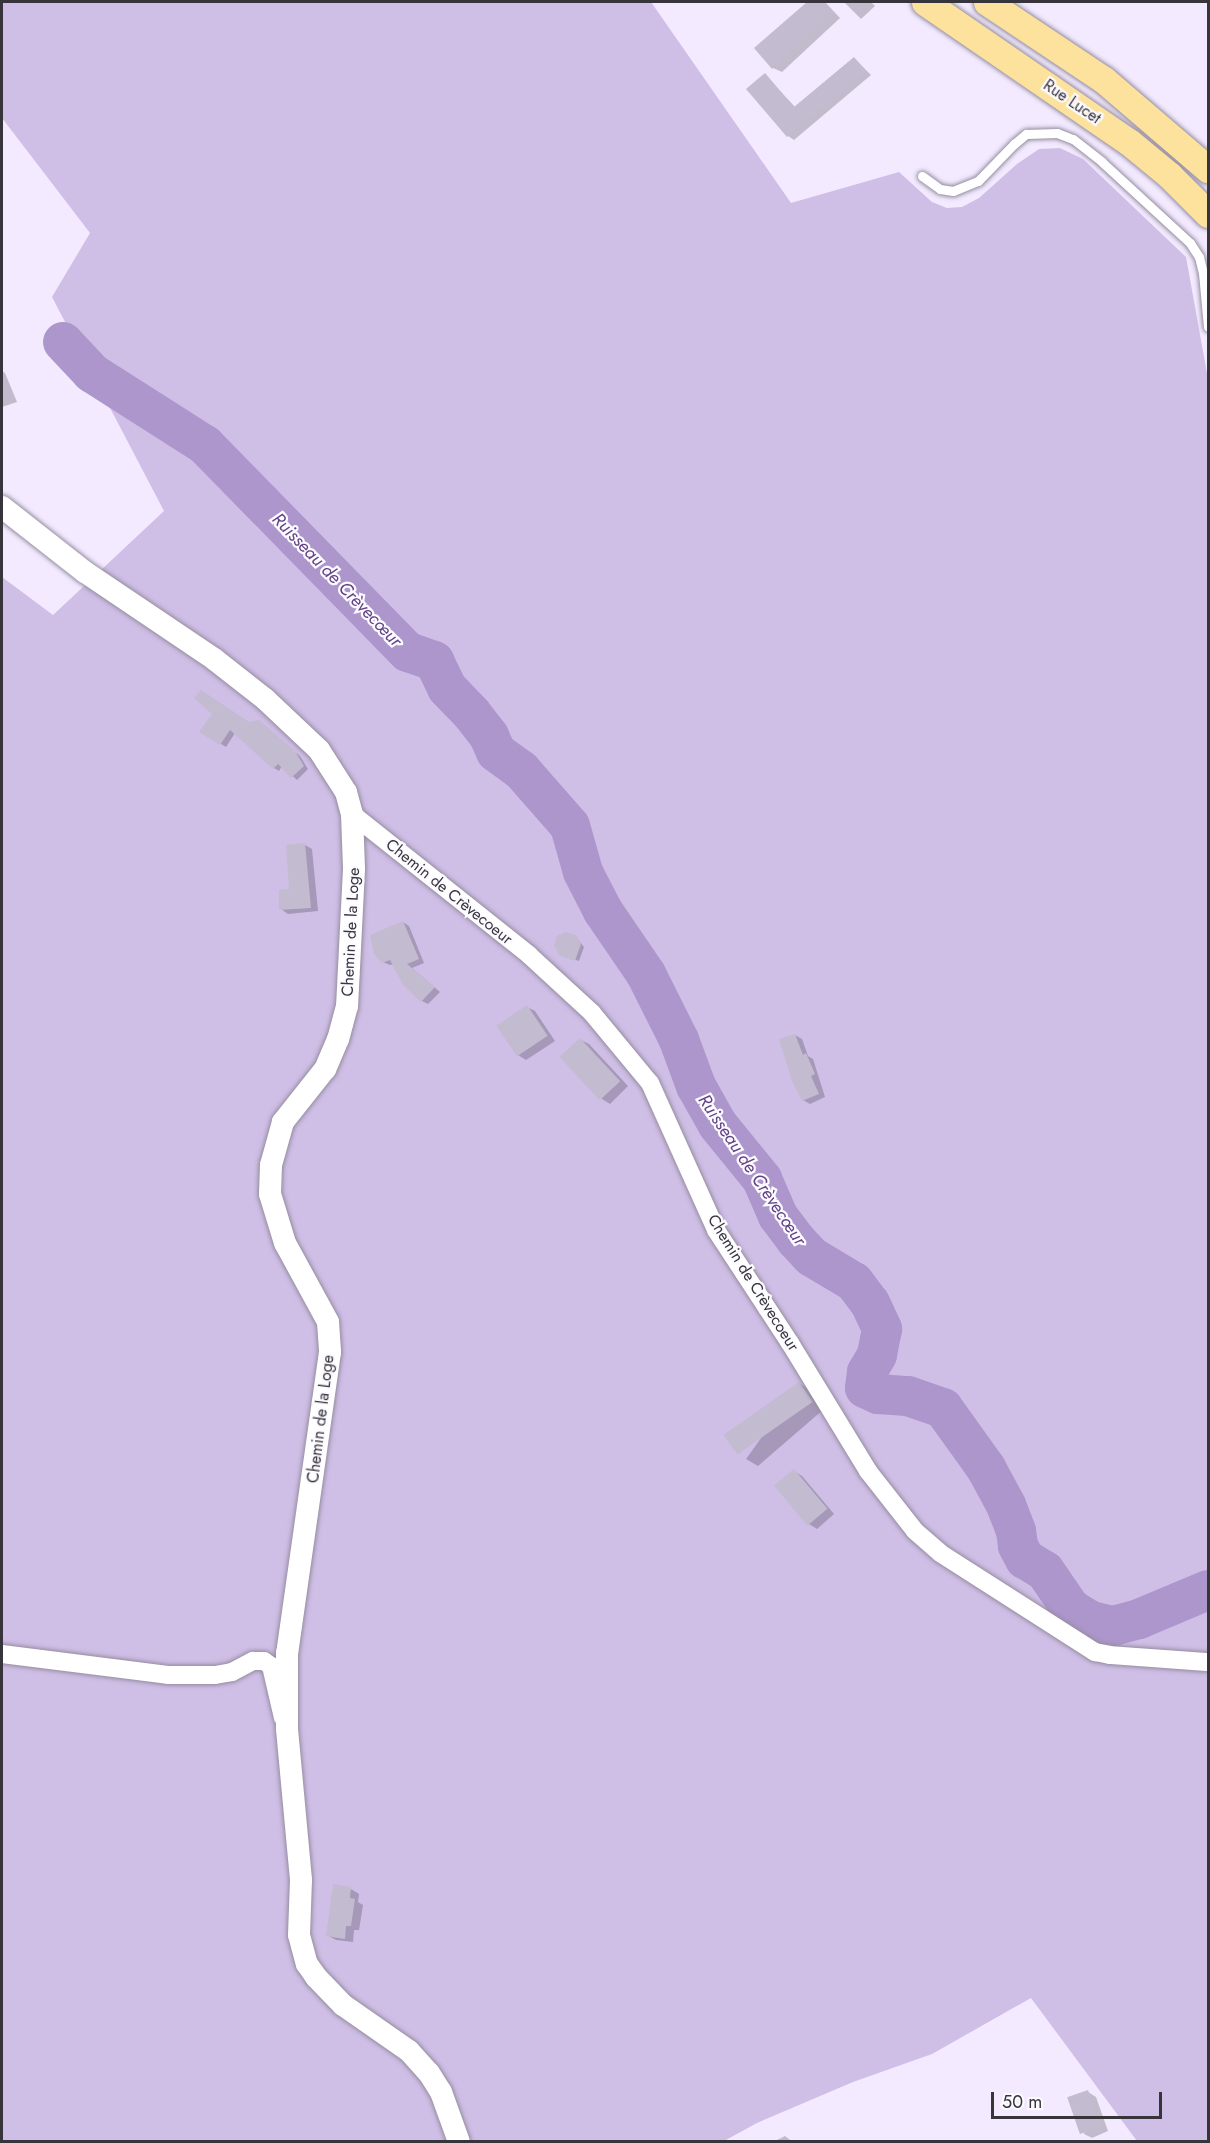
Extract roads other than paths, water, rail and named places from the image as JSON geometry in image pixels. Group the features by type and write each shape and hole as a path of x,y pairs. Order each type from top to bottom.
{"main road":[{"name":"Rue Lucet","path":"925,2 1130,142 1169,175 1209,214"},
{"name":"Rue Lucet","path":"987,2 1104,80 1209,169"}],"street":[{"name":"Chemin de la Loge","path":"2,507 84,572 214,659 265,699 320,750 346,792 352,814 354,869 347,1006 338,1039 325,1069 283,1122 271,1165 270,1194 285,1243 328,1322 330,1352 287,1653 287,1729 301,1880 299,1935 307,1964 316,1977 343,2005 409,2051 429,2073 441,2092 459,2142"},
{"name":"Chemin de Crèvecoeur","path":"352,814 529,955 592,1013 650,1083 716,1230 790,1343 868,1471 915,1531 940,1553 1095,1652 1209,1662"},
{"path":"2,1654 168,1675 215,1675 232,1672 253,1661 264,1661 271,1666 278,1707 287,1729"}],"lane":[{"path":"922,176 940,189 953,191 978,181 1014,144 1026,135 1057,133 1073,139 1102,162 1190,243 1199,257 1203,273 1209,327"}],"waterway":[{"name":"Ruisseau de Crèvecœur","path":"63,342 92,373 205,445 408,652 434,661 447,688 489,736 496,752 521,770 570,826 583,872 603,911 646,974 679,1040 696,1086 718,1125 762,1179 778,1216 796,1240 812,1257 854,1282 870,1303 882,1329 877,1355 867,1372 865,1388 878,1394 908,1396 943,1408 986,1468 1006,1505 1016,1531 1018,1546 1025,1559 1045,1571 1071,1609 1091,1621 1113,1626 1139,1619 1208,1590"}]}
